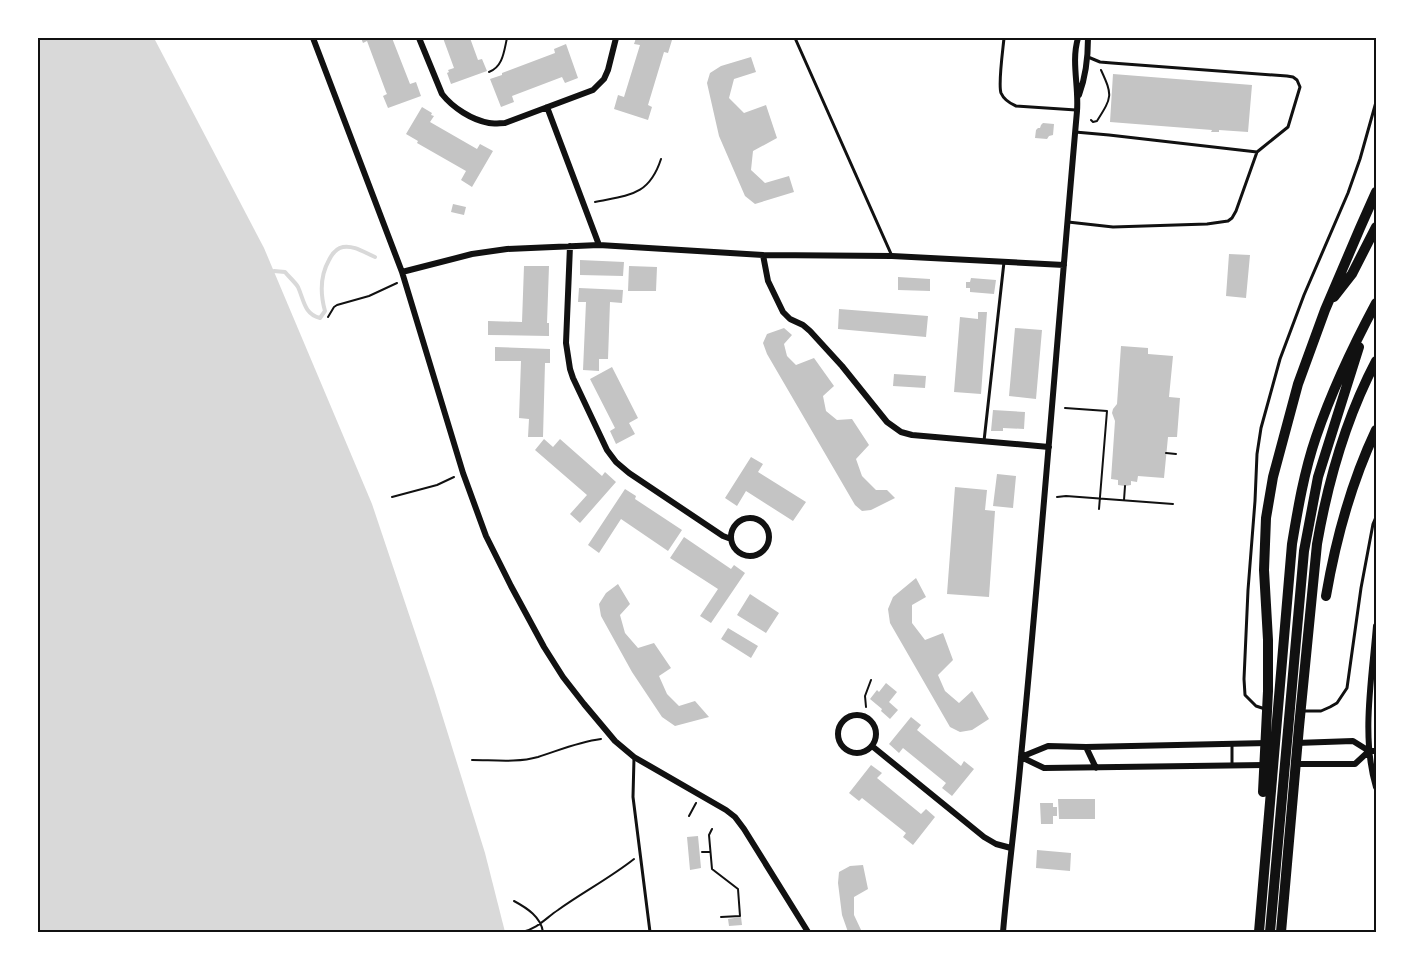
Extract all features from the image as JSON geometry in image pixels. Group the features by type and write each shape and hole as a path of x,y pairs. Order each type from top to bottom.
{"highway":[{"path":"1263,792 1268,691 1268,640 1264,589 1266,518 1273,477 1298,384 1325,310 1377,192"},
{"path":"1325,310 1352,274 1377,227"},
{"path":"1263,932 1292,544 1305,477 1316,438 1331,396 1377,302"},
{"path":"1263,932 1304,551 1318,477 1331,431 1371,314"},
{"path":"1341,405 1377,354"},
{"path":"1281,933 1317,544 1331,479 1348,425 1377,361"},
{"path":"1326,596 1347,504 1377,430"}],"street":[{"path":"313,38 405,280 463,473 486,536 544,647 570,686 612,738 634,757 726,810 739,822 808,933"},
{"path":"419,38 442,94 466,113 490,123 505,123 589,93 604,79 616,38"},
{"path":"1003,933 1021,757 1068,222 1078,99 1074,58 1078,38"},
{"path":"1078,99 1085,80 1088,38"},
{"path":"548,107 599,245"},
{"path":"402,272 472,254 507,249 599,245 763,255 892,256 1064,265"},
{"path":"570,246 566,343 568,360 573,378 607,450 629,472 723,536 731,539 736,550 746,556 763,551 767,546 769,533 763,522 751,517 738,521 731,532 731,539"},
{"path":"763,255 768,281 783,312 810,331 842,366 887,422 901,432 912,435 1049,447"},
{"path":"1377,626 1368,731 1377,787"},
{"path":"854,715 861,715 872,721 877,733 872,746 862,752 850,752 845,749 838,733 843,722 854,715"},
{"path":"1021,757 1048,746 1353,741 1373,751"},
{"path":"872,746 984,837 996,844 1011,848"},
{"path":"1086,747 1096,768"},
{"path":"1021,757 1044,768 1355,764 1373,751"}],"lane":[{"path":"795,38 892,256"},
{"path":"1004,38 1000,88 1005,99 1016,106 1077,111"},
{"path":"1068,222 1113,227 1207,224 1228,221 1236,211 1257,152 1288,127 1300,87 1293,77 1100,62 1088,57"},
{"path":"1377,102 1348,194 1304,295 1280,359 1261,428 1257,454 1244,679 1245,695 1256,706 1269,710 1321,711 1337,703 1343,696 1350,679 1361,588 1373,524 1377,517"},
{"path":"1075,132 1257,152"},
{"path":"984,441 1004,262"},
{"path":"1232,744 1232,765"},
{"path":"634,757 633,797 651,933"}],"path":[{"path":"489,72 501,62 507,38"},
{"path":"1090,120 1097,121 1110,98 1105,78 1098,66"},
{"path":"595,202 642,189 651,181 661,159"},
{"path":"328,317 337,305 369,296 405,280"},
{"path":"1065,408 1107,411 1099,509"},
{"path":"1166,453 1176,454"},
{"path":"392,497 437,485 463,473"},
{"path":"1124,500 1125,486"},
{"path":"1057,497 1173,504"},
{"path":"866,707 866,691 871,681"},
{"path":"472,760 536,758 579,742 612,738"},
{"path":"689,816 701,795"},
{"path":"712,829 709,835 712,868 738,889 740,916 721,917"},
{"path":"702,852 711,852"},
{"path":"522,933 537,927 557,910 618,871 640,853"},
{"path":"514,901 533,914 541,923 543,933"}],"shaded area":[{"path":"38,38 154,38 264,248 372,504 434,689 485,853 505,932 38,932"}],"building":[{"path":"361,38 392,38 410,84 416,82 421,96 388,108 383,96 387,94 367,41 363,43"},
{"path":"443,38 470,38 478,60 482,59 487,71 451,84 447,73 448,70 454,68"},
{"path":"636,38 672,40 668,53 664,52 648,105 652,107 648,120 614,109 618,95 624,97 640,45 634,44"},
{"path":"566,44 578,78 565,83 562,77 512,96 514,102 501,107 490,79 555,53 554,49"},
{"path":"751,57 756,72 734,79 729,98 744,113 766,105 777,138 753,151 751,170 765,183 789,176 794,192 755,204 745,196 719,136 707,83 710,73 721,66"},
{"path":"1113,74 1252,85 1248,132 1219,130 1219,132 1211,132 1212,130 1110,122"},
{"path":"422,107 434,116 430,122 477,149 480,144 493,151 472,187 461,180 466,171 417,143 418,141 406,134"},
{"path":"1043,123 1054,124 1053,135 1047,139 1035,138 1036,130"},
{"path":"453,204 466,207 464,215 451,212"},
{"path":"1229,254 1250,255 1246,298 1226,296"},
{"path":"580,260 624,262 623,276 580,275"},
{"path":"524,266 549,266 547,323 549,323 549,336 488,335 488,321 522,322"},
{"path":"629,266 657,267 656,291 628,291"},
{"path":"898,277 930,279 930,291 898,290"},
{"path":"971,278 996,280 994,294 970,292 970,288 966,288 966,282 970,282"},
{"path":"579,288 623,290 622,303 610,302 608,359 599,359 599,371 583,370 586,302 578,302"},
{"path":"839,309 928,316 926,337 838,329"},
{"path":"978,312 987,312 981,394 954,392 960,317 978,319"},
{"path":"784,328 792,335 784,344 787,356 796,365 814,358 834,386 823,396 826,411 837,420 852,419 869,445 856,459 862,476 876,490 887,490 895,498 871,510 862,511 855,505 767,354 763,343 767,334"},
{"path":"1015,328 1042,330 1036,399 1009,396"},
{"path":"1121,346 1148,348 1148,354 1173,356 1169,397 1180,398 1177,437 1168,437 1164,478 1138,476 1137,482 1131,481 1131,485 1125,486 1118,485 1118,480 1111,479 1115,421 1112,413 1117,404"},
{"path":"495,347 550,349 550,363 545,363 543,437 528,437 529,419 519,418 521,361 495,361"},
{"path":"612,367 638,418 629,423 635,434 616,444 610,431 615,428 590,379"},
{"path":"894,374 926,376 925,388 893,386"},
{"path":"993,410 1025,412 1024,429 1003,428 1003,431 991,431"},
{"path":"544,439 553,447 560,439 602,476 605,472 616,482 580,523 570,514 587,495 535,450"},
{"path":"751,457 763,464 758,472 806,502 793,521 746,491 737,506 725,498"},
{"path":"997,474 1016,476 1013,508 993,506"},
{"path":"955,487 987,490 985,510 995,511 989,597 947,594"},
{"path":"625,489 636,496 635,499 682,530 668,551 621,519 599,553 588,545"},
{"path":"684,537 731,569 734,565 745,573 711,623 700,616 718,589 670,558"},
{"path":"916,578 926,597 912,605 912,623 925,640 943,633 953,660 938,675 945,691 959,703 972,691 989,719 972,730 960,732 950,727 890,623 888,609 893,597"},
{"path":"618,584 630,604 620,615 625,633 638,648 654,643 671,668 659,676 667,694 679,706 695,701 709,717 675,726 662,717 632,672 601,616 599,604 606,593"},
{"path":"750,594 779,613 766,633 737,615"},
{"path":"728,628 758,646 751,658 721,639"},
{"path":"886,683 897,692 889,702 898,710 890,719 870,699"},
{"path":"911,717 921,725 917,730 961,766 964,761 974,769 952,796 942,788 946,783 903,748 899,753 889,744"},
{"path":"871,765 882,773 877,778 921,814 926,809 935,817 913,845 903,837 906,833 862,798 859,801 849,793"},
{"path":"1058,799 1095,799 1095,819 1059,819"},
{"path":"1040,803 1053,803 1053,807 1057,807 1057,816 1053,816 1053,824 1041,824"},
{"path":"698,836 701,868 690,870 687,837"},
{"path":"1037,850 1071,853 1070,871 1036,868"},
{"path":"863,865 868,889 854,897 854,915 862,932 848,932 842,915 839,872 850,866"},
{"path":"741,917 742,925 729,926 728,919"}],"waterway":[{"path":"274,271 285,272 298,287 308,310 320,318 325,311 322,298 322,278 333,254 347,247 375,257"}]}
